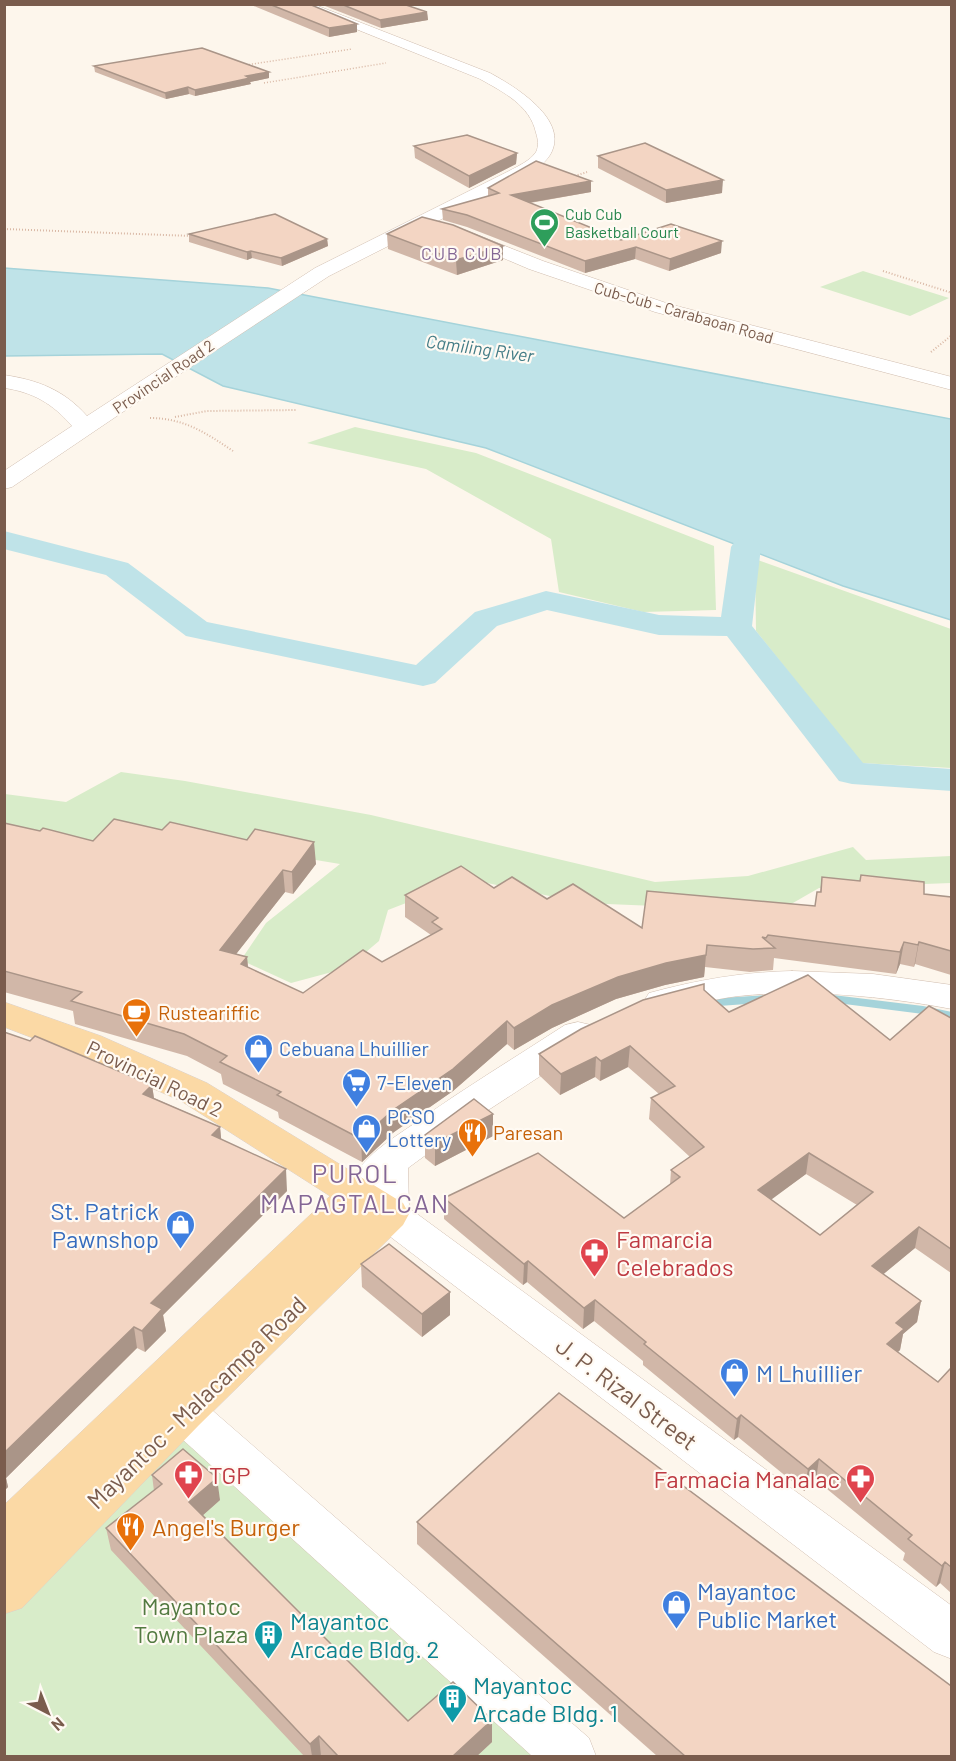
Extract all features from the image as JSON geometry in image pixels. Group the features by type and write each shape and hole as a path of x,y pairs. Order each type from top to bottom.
{"main road":[{"name":"Provincial Road 2","path":"4,1014 88,1045 194,1092 373,1205"},
{"name":"Mayantoc - Malacampa Road","path":"4,1537 170,1400 373,1205"},
{"name":"Mayantoc - Malacampa Road","path":"4,1592 170,1400"}],"street":[{"name":"Provincial Road 2","path":"4,482 90,426 137,392 322,272 422,223 536,162 545,151 546,140 538,115 521,97 485,76 300,4"},
{"name":"Cub-Cub - Carabaoan Road","path":"422,223 460,233 545,268 662,308 951,384"},
{"path":"4,381 20,383 56,396 90,426"},
{"path":"373,1205 388,1162 518,1071 587,1028 618,1015 700,992 737,985 785,982 843,983 951,997"},
{"name":"J. P. Rizal Street","path":"373,1205 951,1636"},
{"path":"170,1400 570,1756"}],"path":[{"path":"244,66 397,42"},
{"path":"264,83 434,56"},
{"path":"4,229 191,236"},
{"path":"883,271 951,293"},
{"path":"90,426 207,411 297,410"},
{"path":"172,417 191,423 232,451"}],"green space":[{"path":"863,271 949,298 910,316 820,287"},
{"path":"355,427 476,453 714,546 716,610 643,612 559,592 551,539 426,469 307,443"},
{"path":"755,559 951,629 951,768 861,763 756,631"},
{"path":"121,772 185,781 371,815 655,882 748,876 853,847 866,860 951,856 951,883 819,888 779,911 583,903 468,879 388,910 379,941 347,968 291,983 241,960 266,923 340,864 238,847 86,852 5,837 5,794 66,802"},
{"name":"Mayantoc Town Plaza","path":"184,1426 551,1756 5,1756 4,1613"}],"water":[{"name":"Camiling River","path":"4,268 268,288 951,419 951,620 843,586 486,448 223,386 162,354 5,356"}],"building":[{"path":"269,4 309,4 357,24 329,28"},
{"path":"341,4 403,4 427,12 380,20"},
{"path":"202,48 269,72 195,90 188,87 165,93 94,66"},
{"path":"467,135 517,153 469,176 414,146"},
{"path":"645,143 723,180 666,190 598,156"},
{"path":"536,161 591,181 511,195 621,240 671,224 722,241 670,259 636,247 585,261 467,215 442,209 499,193 488,188"},
{"path":"275,214 327,239 281,258 247,252 189,234"},
{"path":"422,217 453,225 503,246 456,260 387,234"},
{"path":"114,819 162,830 170,822 247,840 255,829 314,842 292,872 283,870 220,950 247,957 241,964 303,993 363,950 382,962 442,929 432,922 438,918 405,895 461,866 494,888 512,877 547,899 573,884 642,928 647,891 815,906 817,892 821,892 822,877 860,881 861,875 924,882 924,894 951,897 951,951 919,942 918,945 904,942 900,952 768,935 766,938 762,937 775,948 753,949 707,945 706,955 666,963 618,977 552,1005 514,1028 507,1021 453,1069 393,1110 361,1139 277,1095 281,1092 220,1062 227,1056 184,1034 71,1001 82,992 4,971 4,823 40,831 43,828 93,841"},
{"path":"808,975 890,1040 929,1006 951,1018 951,1249 919,1227 872,1266 921,1301 896,1323 904,1329 887,1344 938,1382 951,1368 951,1567 945,1562 942,1566 908,1539 912,1535 819,1459 808,1469 741,1415 737,1419 644,1344 646,1342 595,1300 584,1308 528,1261 524,1264 444,1198 538,1153 624,1218 680,1177 671,1170 704,1147 651,1098 675,1086 630,1046 601,1061 596,1057 561,1074 539,1054 581,1029 643,1000 704,984 704,990 729,1012","holes":["809,1153 873,1192 820,1235 758,1190"]},
{"path":"4,1032 30,1041 35,1036 152,1085 143,1094 220,1127 212,1135 286,1169 151,1303 162,1309 142,1331 134,1327 4,1453"},
{"path":"474,1099 493,1114 435,1143 425,1135"},
{"path":"389,1244 450,1292 422,1314 361,1264"},
{"name":"Mayantoc Public Market","path":"559,1393 951,1686 951,1756 685,1756 417,1522"},
{"path":"183,1449 217,1478 189,1502 408,1721 453,1682 492,1720 453,1756 338,1756 319,1736 310,1744 106,1528 162,1484 152,1475"}],"waterway":[{"path":"4,540 117,569 197,629 423,676 486,619 546,600 659,625 736,627"},
{"path":"736,627 746,547"},
{"path":"736,627 852,773 952,780"},
{"path":"825,998 923,1010 952,1016"},
{"path":"705,1003 770,999"}],"place":[{"name":"Cub Cub Basketball Court","path":"544,248"},
{"name":"Rusteariffic","path":"137,1038"},
{"name":"Cebuana Lhuillier","path":"258,1074"},
{"name":"7-Eleven","path":"356,1108"},
{"name":"PCSO Lottery","path":"366,1154"},
{"name":"Paresan","path":"472,1158"},
{"name":"St. Patrick Pawnshop","path":"180,1250"},
{"name":"Famarcia Celebrados","path":"595,1278"},
{"name":"M Lhuillier","path":"735,1398"},
{"name":"TGP","path":"188,1500"},
{"name":"Farmacia Manalac","path":"861,1504"},
{"name":"Angel's Burger","path":"131,1552"},
{"name":"Mayantoc Public Market","path":"676,1630"},
{"name":"Mayantoc Arcade Bldg. 2","path":"269,1660"},
{"name":"Mayantoc Arcade Bldg. 1","path":"452,1724"}],"district":[{"name":"CUB CUB","path":"462,253"},
{"name":"PUROL MAPAGTALCAN","path":"355,1187"}]}
